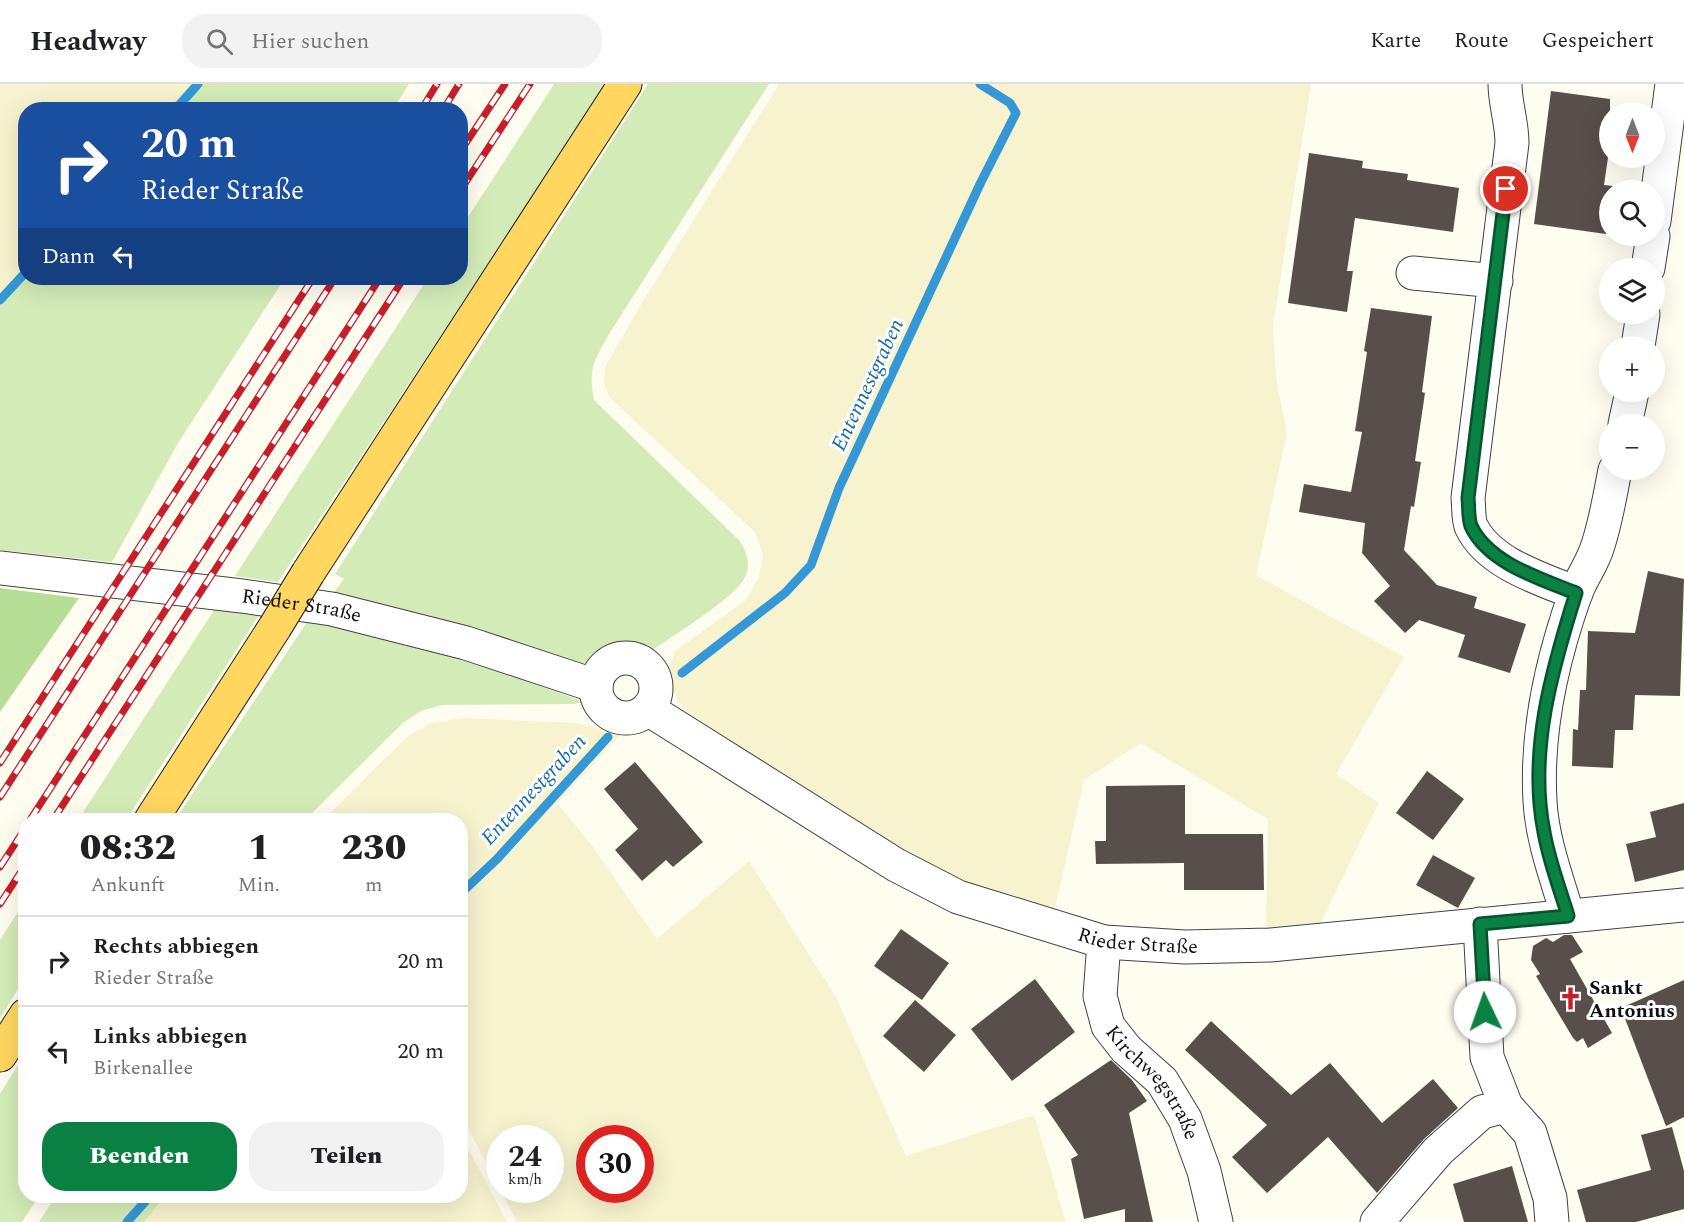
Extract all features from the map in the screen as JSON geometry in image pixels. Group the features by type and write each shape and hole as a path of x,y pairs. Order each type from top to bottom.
{"main road":[{"path":"156,813 625,84"},
{"path":"0,1055 18,1027"}],"street":[{"path":"1505,84 1505,98 1512,126 1512,143 1468,498 1471,525 1485,546 1518,570 1576,593"},
{"path":"1659,180 1672,84"},
{"path":"1413,273 1496,281"},
{"path":"1568,916 1544,833 1540,802 1543,727 1553,666 1576,593 1598,548 1613,480"},
{"name":"Rieder Straße","path":"0,568 242,596 332,609 466,643 596,686"},
{"path":"626,657 646,664 656,682 656,692 648,709 632,717 614,715 600,702 596,686 607,664 626,657"},
{"name":"Rieder Straße","path":"648,709 897,865 958,897 1104,942 1185,947 1270,945 1684,905"},
{"path":"1480,924 1487,1057 1506,1106 1530,1133 1550,1198 1552,1222"},
{"name":"Kirchwegstraße","path":"1104,942 1100,996 1108,1026 1126,1048 1162,1082 1185,1119 1204,1171 1216,1222"},
{"path":"1377,1222 1447,1143 1482,1112 1506,1106"}],"shaded area":[{"path":"0,84 191,84 174,102 18,102 18,274 0,294"},
{"path":"779,84 1311,84 1273,326 1276,377 1287,433 1256,575 1404,657 1336,774 1379,803 1318,928 1266,933 1268,819 1141,743 1084,780 1053,917 983,893 902,853 705,729 678,702 667,676 675,651 746,600 759,577 763,554 755,532 609,397 604,383 605,367 643,301"},
{"path":"465,718 576,723 621,734 545,816 558,804 590,843 657,939 749,861 836,997 906,1156 1034,1115 1066,1222 517,1222 507,1203 564,1203 564,1125 486,1125 486,1162 468,1128 468,813 330,813 409,735 431,723"},
{"path":"468,1148 486,1182 486,1203 497,1203 507,1222 144,1222 159,1203 468,1203"}],"green space":[{"path":"191,84 409,84 397,102 174,102"},
{"path":"554,84 607,84 278,582 235,576 423,285 468,285 468,217"},
{"path":"648,84 769,84 609,334 592,372 594,400 739,540 748,559 748,569 744,579 728,597 650,652 631,646 617,646 604,652 590,665 331,596 344,579 335,574"},
{"path":"18,274 18,285 280,285 178,443 112,562 0,550 0,294"},
{"path":"0,588 79,598 0,712"},
{"path":"218,604 261,612 131,813 83,813"},
{"path":"311,616 416,640 584,702 442,705 421,711 404,722 312,813 180,813"},
{"path":"18,912 18,989 0,1018 0,940"},
{"path":"18,1065 18,1203 34,1203 22,1222 0,1222 0,1094"},
{"path":"51,1203 159,1203 144,1222 39,1222"}],"building":[{"path":"1551,91 1610,99 1610,102 1599,102 1599,168 1606,168 1605,180 1599,180 1599,233 1534,224"},
{"path":"1309,153 1363,161 1362,168 1408,174 1407,180 1459,188 1453,232 1355,218 1347,271 1353,271 1347,312 1288,303"},
{"path":"1371,308 1432,316 1422,392 1425,393 1415,461 1421,462 1404,550 1437,585 1477,597 1474,608 1526,624 1510,673 1458,657 1465,635 1419,620 1405,633 1374,601 1390,586 1362,553 1365,523 1299,512 1304,484 1351,492 1362,432 1355,431"},
{"path":"1648,571 1684,579 1680,696 1635,695 1633,730 1615,730 1613,768 1572,766 1573,729 1578,730 1580,690 1586,690 1588,631 1635,633"},
{"path":"635,762 703,842 673,867 666,860 642,881 615,850 638,829 604,789"},
{"path":"1427,771 1464,799 1433,840 1396,813"},
{"path":"1185,785 1185,834 1263,834 1264,890 1184,890 1184,863 1096,864 1095,841 1106,841 1106,786"},
{"path":"1684,803 1684,870 1635,882 1626,844 1656,837 1650,812"},
{"path":"1433,855 1475,878 1458,908 1416,885"},
{"path":"901,929 949,963 922,1000 874,966"},
{"name":"Sankt Antonius","path":"1564,935 1572,935 1583,952 1570,959 1612,1033 1588,1048 1583,1038 1577,1042 1573,1038 1536,976 1540,974 1531,960 1533,946 1546,938 1553,942"},
{"path":"1035,979 1075,1032 1012,1081 971,1029"},
{"path":"1684,980 1684,1117 1666,1126 1621,1008"},
{"path":"915,1000 956,1035 924,1072 883,1036"},
{"path":"1211,1021 1291,1095 1330,1063 1382,1123 1433,1079 1458,1108 1424,1139 1377,1193 1328,1137 1267,1193 1232,1157 1267,1125 1185,1050"},
{"path":"1111,1060 1132,1080 1147,1101 1129,1113 1153,1222 1125,1222 1125,1209 1084,1219 1071,1159 1078,1155 1044,1105"},
{"path":"1672,1127 1684,1171 1684,1209 1636,1222 1586,1222 1577,1190 1651,1170 1641,1135"},
{"path":"1512,1166 1528,1222 1464,1222 1453,1184"}],"waterway":[{"path":"182,102 198,84"},
{"name":"Entennestgraben","path":"682,673 785,593 811,565 839,488 981,182 1016,113 1010,103 980,84"},
{"path":"0,300 18,281"},
{"name":"Entennestgraben","path":"468,886 497,859 608,737"},
{"name":"Entennestgraben","path":"127,1222 144,1203"}],"railway":[{"path":"426,102 437,84"},
{"path":"448,102 459,84"},
{"path":"468,140 505,84"},
{"path":"468,179 530,84"},
{"path":"0,763 308,285"},
{"path":"0,797 330,285"},
{"path":"35,813 375,285"},
{"path":"58,813 399,285"},
{"path":"0,867 18,839"},
{"path":"0,904 18,876"}],"place":[{"name":"Sankt Antonius","path":"1571,999"}],"route":[{"path":"1485,1012 1480,924 1568,916 1544,833 1540,802 1540,765 1543,727 1553,666 1576,593 1518,570 1485,546 1471,525 1468,498 1506,189"}]}
